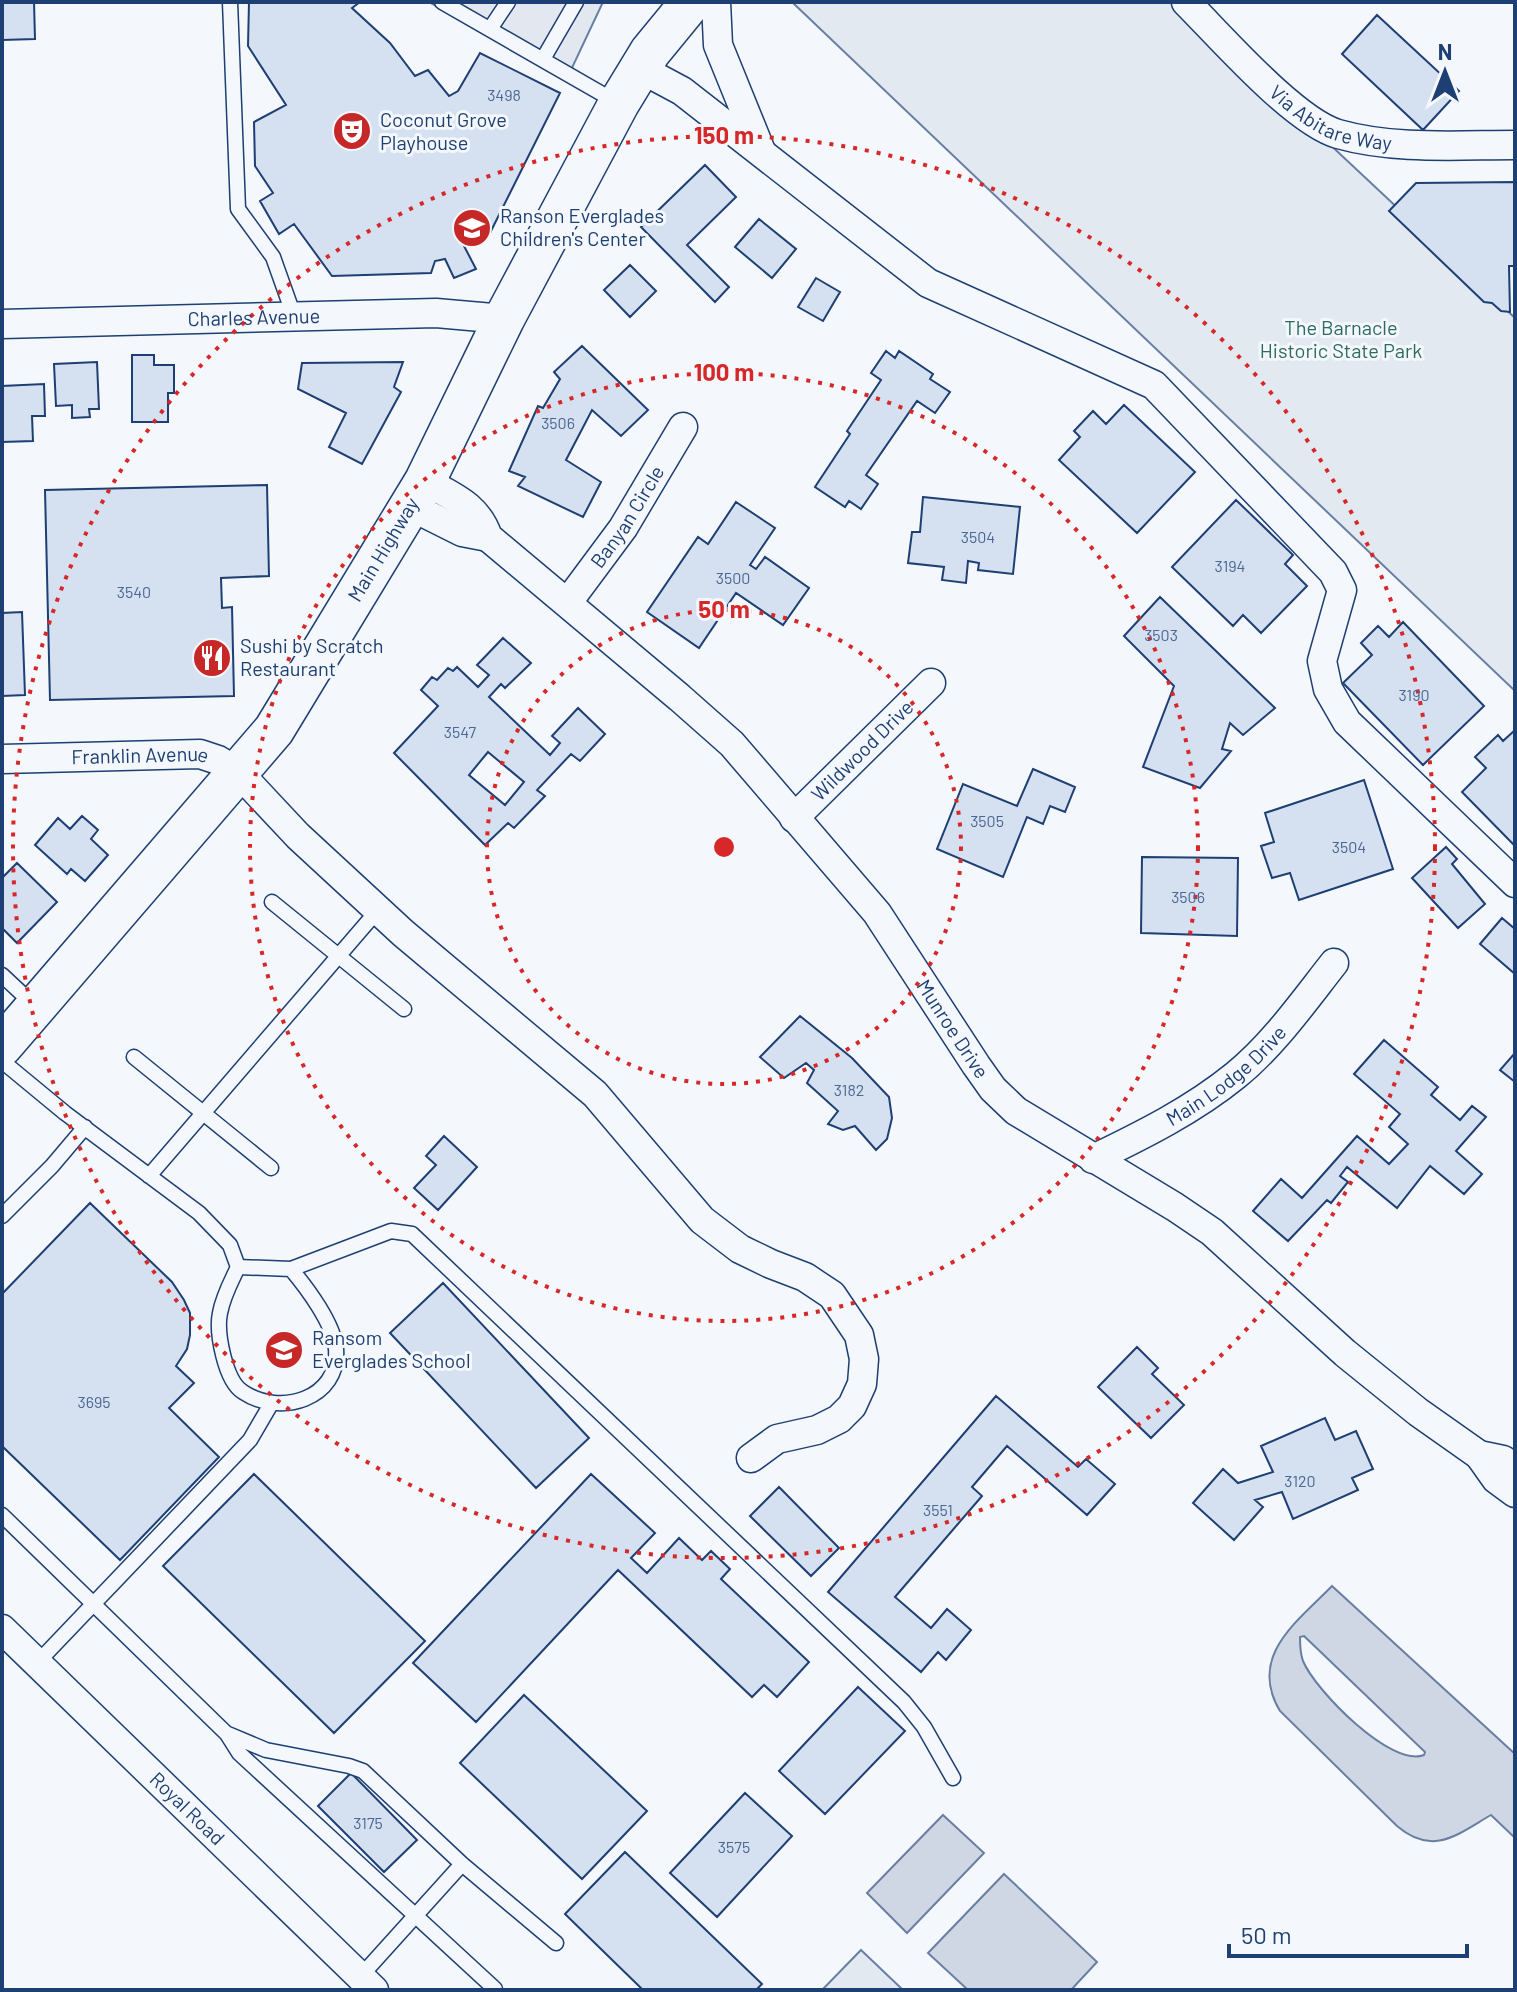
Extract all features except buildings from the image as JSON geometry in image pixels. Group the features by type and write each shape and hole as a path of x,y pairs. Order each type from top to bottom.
{"main road":[{"name":"Main Highway","path":"2,1046 250,784 274,730 418,493 504,319 619,103 639,68 691,2"}],"street":[{"path":"716,2 718,45 761,152"},
{"name":"Via Abitare Way","path":"1186,2 1295,110 1336,133 1413,146 1515,145"},
{"path":"639,68 682,91 928,283 1154,385 1333,572 1342,590 1322,661 1328,689 1347,722 1515,883"},
{"name":"Charles Avenue","path":"2,324 436,313 504,319"},
{"name":"Banyan Circle","path":"568,602 623,528 683,427"},
{"name":"Munroe Drive","path":"418,493 476,513 488,537 732,744 856,887 896,939 960,1043 993,1089 1016,1111 1212,1232 1345,1353 1418,1412 1479,1455 1496,1479 1515,1493"},
{"name":"Wildwood Drive","path":"794,818 931,683"},
{"name":"Franklin Avenue","path":"2,759 200,754 218,760 250,784"},
{"path":"250,784 298,836 378,910 595,1094 702,1220 740,1249 821,1286 832,1295 859,1335 864,1359 862,1384 852,1406 839,1419 817,1430 777,1439 751,1458"},
{"name":"Main Lodge Drive","path":"1093,1159 1164,1125 1237,1074 1279,1031 1334,963"},
{"name":"Munroe Drive","path":"1479,1455 1503,1460 1515,1468"},
{"name":"Royal Road","path":"2,1629 367,1984"}],"lane":[{"path":"230,2 238,209 273,257 294,316"},
{"path":"442,2 619,103"},
{"path":"490,29 508,2"},
{"path":"543,59 576,2"},
{"path":"272,902 404,1009"},
{"path":"149,1176 378,910"},
{"path":"2,975 36,1007"},
{"path":"134,1057 271,1168"},
{"path":"2,1061 199,1213 230,1245 238,1267 226,1290 219,1315 227,1371 241,1392 271,1404 286,1406 316,1394 332,1376 336,1349 328,1326 309,1291 291,1269"},
{"path":"2,1216 52,1166 85,1127"},
{"path":"238,1267 291,1269 391,1231 412,1234 904,1702 919,1720 953,1778"},
{"path":"37,1663 250,1440 271,1404"},
{"path":"2,1515 227,1734 239,1753 495,1989"},
{"path":"227,1734 266,1750 363,1771 462,1864 556,1943"},
{"path":"367,1984 413,1916 462,1864"}],"green space":[{"name":"The Barnacle Historic State Park","path":"792,2 1178,2 1515,318 1515,691"},
{"path":"861,1950 903,1990 822,1990"}],"shaded area":[{"path":"429,2 603,2 571,70 492,36"},
{"path":"1332,1586 1515,1754 1515,1838 1491,1815 1445,1839 1422,1840 1410,1835 1397,1826 1280,1711 1271,1691 1269,1673 1273,1657 1292,1626","holes":["1304,1636 1425,1752 1424,1755 1410,1756 1393,1750 1356,1724 1310,1674 1302,1658 1300,1637"]},
{"path":"943,1815 984,1853 907,1933 867,1893"},
{"path":"1004,1874 1097,1962 1071,1990 968,1990 928,1953"}],"place":[{"name":"Coconut Grove Playhouse","path":"352,131"},
{"name":"Ranson Everglades Children's Center","path":"472,228"},
{"name":"Sushi by Scratch Restaurant","path":"212,658"},
{"name":"Ransom Everglades School","path":"284,1350"}]}
